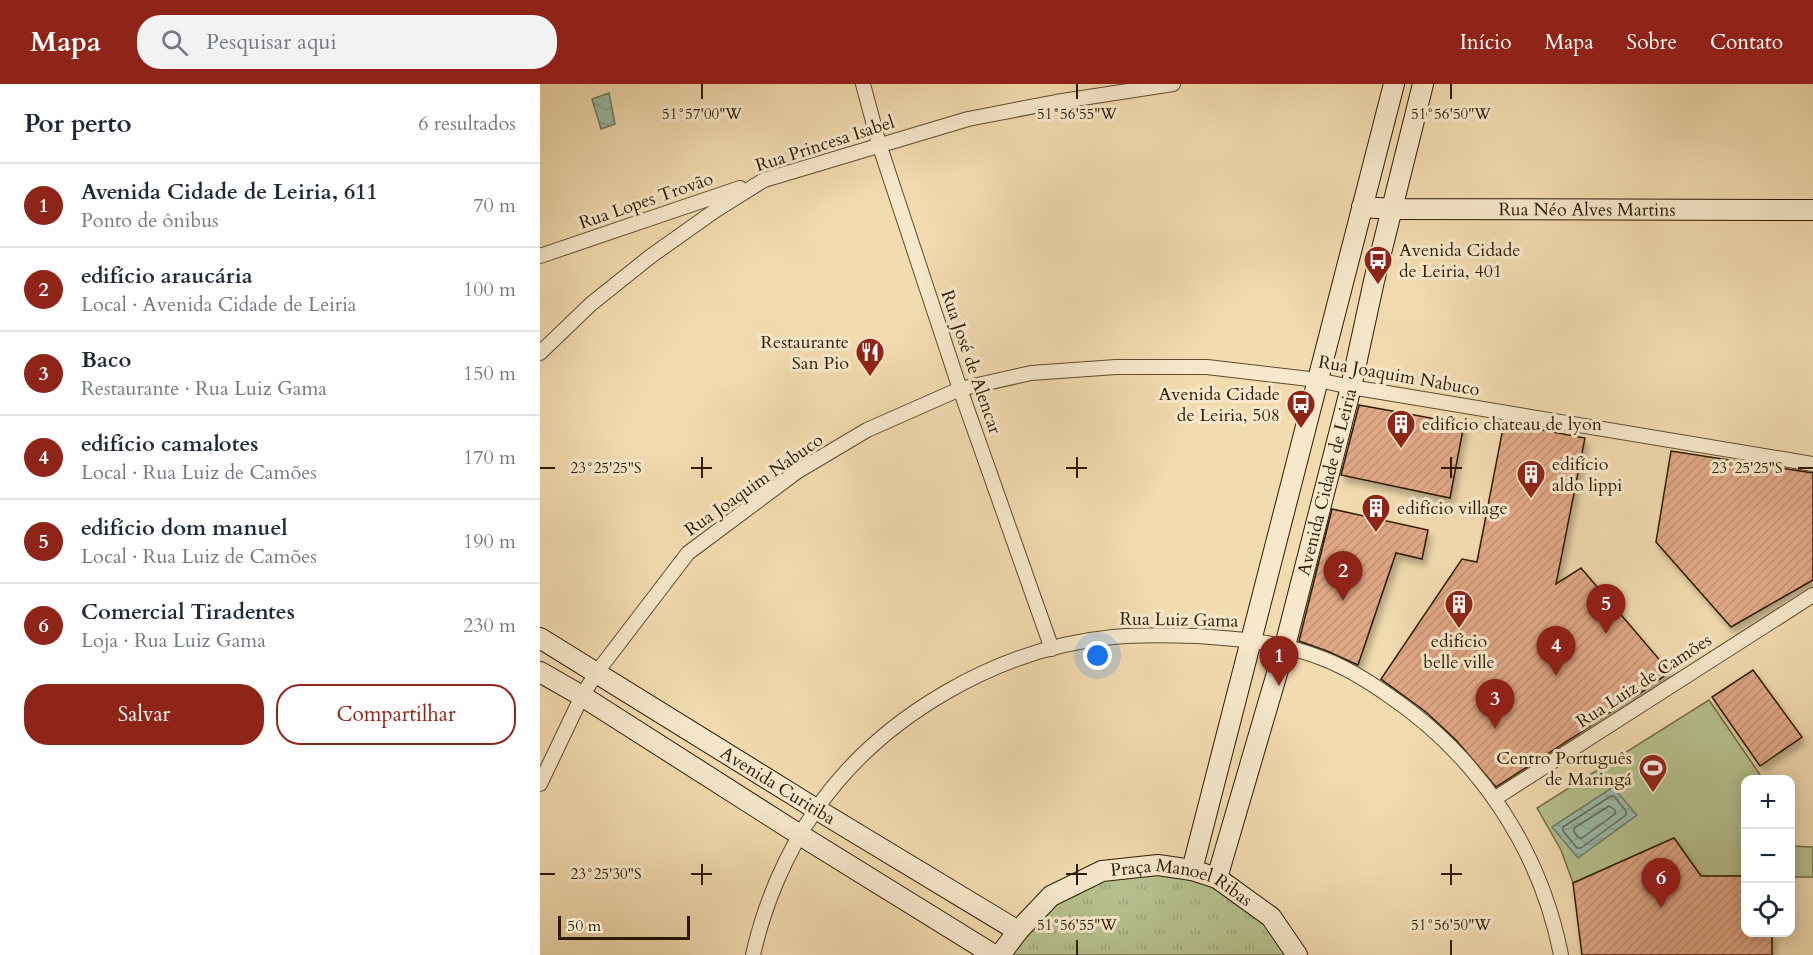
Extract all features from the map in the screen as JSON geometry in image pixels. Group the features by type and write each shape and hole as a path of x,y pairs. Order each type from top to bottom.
{"main road":[{"name":"Avenida Cidade de Leiria","path":"1192,870 1394,84"},
{"name":"Avenida Cidade de Leiria","path":"1217,878 1285,646 1351,387 1374,281 1423,84"},
{"name":"Rua Néo Alves Martins","path":"1362,207 1813,210"},
{"name":"Avenida Curitiba","path":"540,638 1018,931"},
{"name":"Avenida Curitiba","path":"540,672 582,696 800,836 994,955"},
{"name":"Praça Manoel Ribas","path":"1000,955 1018,931 1051,896 1102,871 1158,865 1192,870 1217,878 1271,917 1298,955"}],"street":[{"name":"Rua José de Alencar","path":"863,84 879,144 960,388 1052,649"},
{"name":"Rua Princesa Isabel","path":"540,353 591,304 651,256 716,210 764,180 968,119 1056,102 1173,84"},
{"name":"Rua Lopes Trovão","path":"540,256 764,180"},
{"name":"Rua Joaquim Nabuco","path":"540,784 582,696 597,672 688,554 755,502 808,465 867,430 960,388 1031,373 1116,367 1207,367 1318,380 1813,464"},
{"name":"Rua Luiz de Camões","path":"1494,799 1813,595"},
{"name":"Rua Luiz Gama","path":"753,955 773,892 816,809 867,752 903,720 933,699 1001,665 1052,649 1123,637 1168,635 1251,639 1285,646 1326,659 1363,678 1415,713 1473,769 1511,823 1527,853 1548,904 1561,955"}],"green space":[{"name":"Centro Português de Maringá","path":"1709,700 1760,775 1741,775 1741,876 1701,876 1674,838 1573,883 1561,850 1537,808"},
{"path":"1795,846 1813,847 1813,877 1795,877"},
{"path":"1102,871 1217,878 1297,955 1000,955 1018,931"}],"water":[{"path":"609,93 615,124 601,129 592,99"},
{"path":"1613,787 1637,815 1578,858 1552,827"}],"building":[{"name":"edifício chateau de lyon","path":"1359,405 1464,424 1450,498 1341,475"},
{"path":"1504,423 1585,438 1556,584 1581,568 1670,672 1496,787 1456,740 1426,712 1381,679 1462,559 1477,562"},
{"path":"1671,451 1813,473 1813,580 1731,627 1656,542"},
{"path":"1332,509 1428,530 1422,559 1396,553 1358,665 1299,641"},
{"path":"1753,670 1802,737 1760,766 1712,697"},
{"path":"1674,838 1701,876 1741,876 1741,937 1772,937 1772,955 1582,955 1573,883"}],"place":[{"name":"Avenida Cidade de Leiria, 401","path":"1378,286"},
{"name":"Restaurante San Pio","path":"870,378"},
{"name":"Avenida Cidade de Leiria, 508","path":"1301,430"},
{"name":"edifício chateau de lyon","path":"1401,450"},
{"name":"edifício aldo lippi","path":"1531,500"},
{"name":"edifício village","path":"1376,534"},
{"name":"edifício araucária","path":"1343,601"},
{"name":"edifício belle ville","path":"1459,630"},
{"name":"edifício dom manuel","path":"1606,634"},
{"name":"edifício camalotes","path":"1556,676"},
{"name":"Avenida Cidade de Leiria, 611","path":"1279,686"},
{"name":"Baco","path":"1495,729"},
{"name":"Centro Português de Maringá","path":"1653,794"},
{"name":"Comercial Tiradentes","path":"1661,908"}]}
